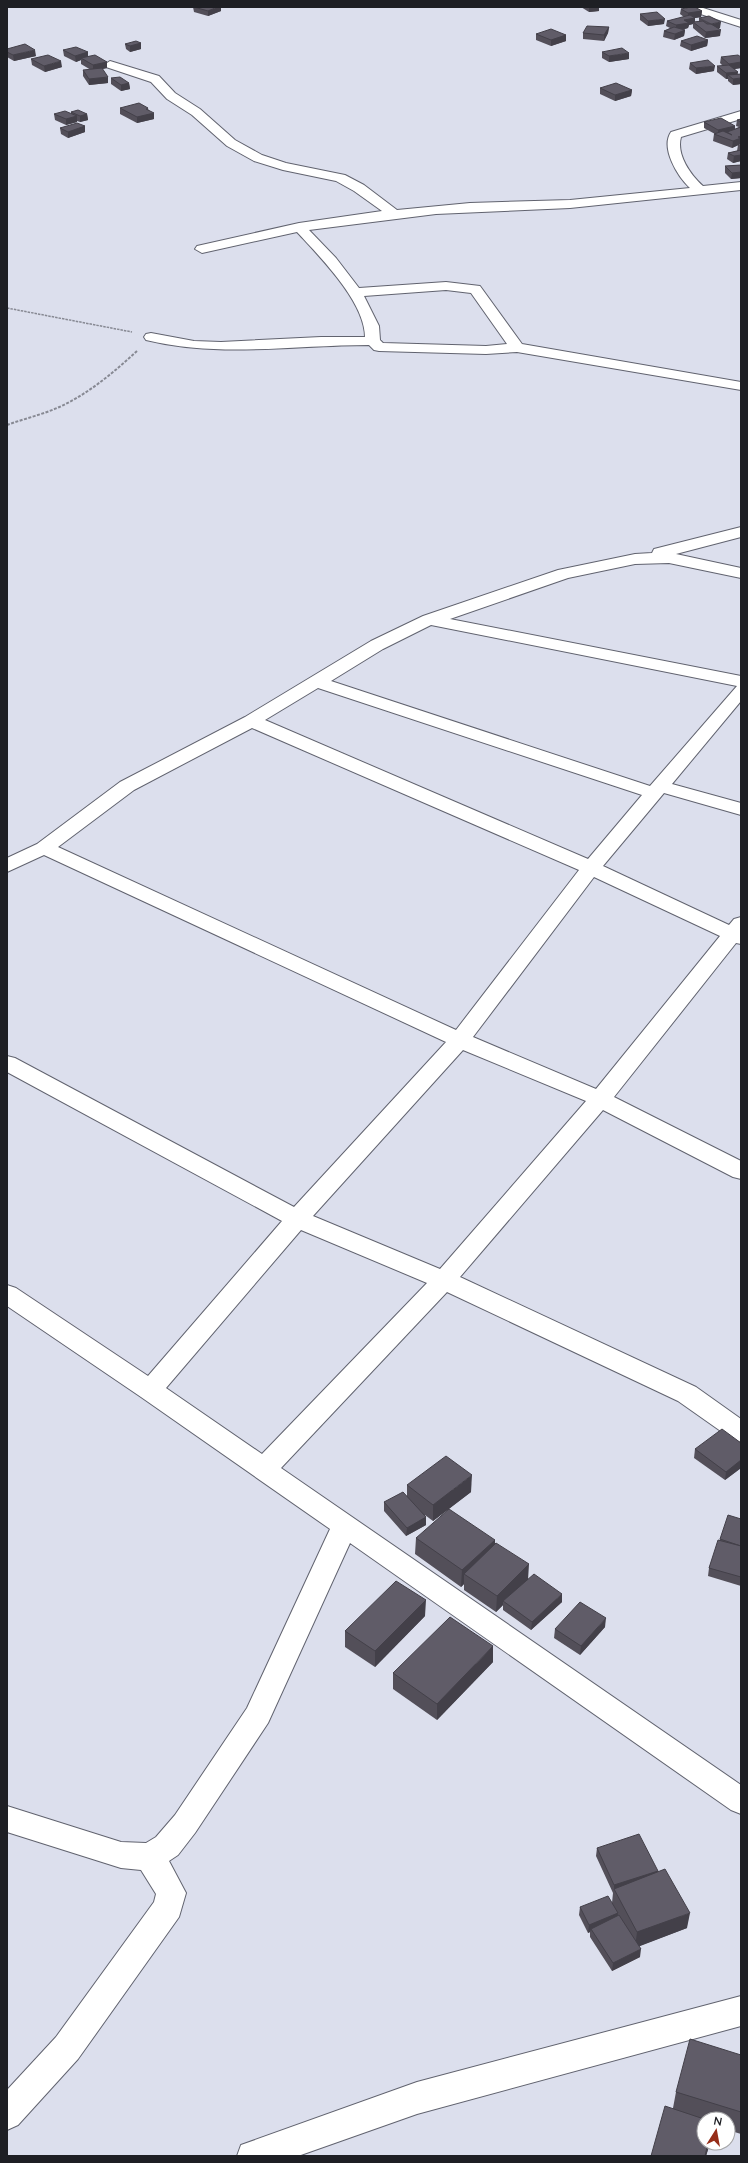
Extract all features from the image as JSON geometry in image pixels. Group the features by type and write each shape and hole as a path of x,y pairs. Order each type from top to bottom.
{"street":[{"path":"689,7 741,24"},
{"path":"110,65 155,79 171,96 196,112 231,143 258,158 283,166 340,178 396,215"},
{"path":"700,190 686,177 680,168 672,142 676,135 720,120 741,115"},
{"path":"202,249 248,237 299,228 396,215 472,207 570,204 741,186"},
{"path":"299,228 338,267 354,293 372,328 373,341 379,347 486,350 517,348 741,386"},
{"path":"354,293 446,286 475,289 517,348"},
{"path":"151,337 194,345 222,346 320,341 373,341"},
{"path":"7,866 44,848 127,786 251,721 377,645 429,620 564,574 635,559 741,532"},
{"path":"635,559 669,558 695,562 741,573"},
{"path":"429,620 741,681"},
{"path":"317,682 657,789 741,809"},
{"path":"150,1390 297,1219 460,1040 591,868 741,690"},
{"path":"251,721 738,931 600,1099 444,1280 264,1469"},
{"path":"44,848 460,1040 600,1099 741,1171"},
{"path":"7,1063 297,1219 444,1280 687,1394 741,1432"},
{"path":"7,1294 150,1390 741,1801"},
{"path":"7,1819 121,1855 150,1857 167,1846 185,1824 258,1715 345,1525"},
{"path":"7,2114 67,2048 168,1907 171,1893 150,1857"},
{"path":"253,2156 417,2098 741,2011"}],"path":[{"path":"7,308 32,315 116,328 151,337"},
{"path":"7,425 56,408 87,391 117,370 151,337"}],"building":[{"path":"194,7 217,7 208,11"},
{"path":"695,7 702,11 688,13 681,9"},
{"path":"657,12 665,19 648,21 640,14"},
{"path":"690,15 695,18 684,20 689,23 676,25 667,21"},
{"path":"709,16 721,22 711,24 699,18"},
{"path":"703,21 707,24 711,24 721,30 706,32 693,22"},
{"path":"587,26 609,27 604,35 583,33"},
{"path":"674,27 685,30 675,34 664,31"},
{"path":"551,29 566,35 551,40 536,34"},
{"path":"697,36 708,40 691,45 681,41"},
{"path":"136,41 141,43 130,46 125,44"},
{"path":"25,44 35,50 13,55 7,52 7,49"},
{"path":"76,47 88,52 75,56 63,50"},
{"path":"622,48 629,53 609,56 602,52"},
{"path":"48,55 61,61 44,66 31,59"},
{"path":"95,55 107,62 93,65 81,58"},
{"path":"738,55 741,57 741,62 729,64 721,57"},
{"path":"708,60 715,66 696,68 690,63"},
{"path":"729,65 738,72 726,73 717,66"},
{"path":"102,68 108,77 89,79 83,70"},
{"path":"741,74 741,78 733,79 728,75"},
{"path":"120,77 129,83 121,85 111,78"},
{"path":"616,83 632,90 615,95 600,88"},
{"path":"139,103 154,113 137,117 120,108"},
{"path":"78,110 87,114 80,116 71,112"},
{"path":"65,111 77,116 66,119 54,114"},
{"path":"721,118 735,126 718,130 704,122"},
{"path":"77,123 85,126 68,132 60,128"},
{"path":"741,127 741,136 738,137 741,138 733,141 714,134 723,131 732,135 727,132"},
{"path":"741,150 741,155 734,156 728,153"},
{"path":"741,165 741,172 732,173 725,166"},
{"path":"722,1429 741,1443 741,1460 726,1472 695,1449"},
{"path":"446,1456 472,1475 433,1505 407,1485"},
{"path":"403,1492 426,1517 407,1528 384,1502"},
{"path":"449,1509 495,1540 462,1570 416,1538"},
{"path":"728,1515 741,1519 741,1546 720,1539"},
{"path":"718,1540 741,1546 741,1577 709,1568"},
{"path":"496,1543 529,1564 497,1596 464,1574"},
{"path":"534,1574 562,1594 532,1622 503,1601"},
{"path":"396,1581 426,1600 375,1651 345,1631"},
{"path":"580,1602 606,1618 581,1646 555,1629"},
{"path":"450,1617 493,1646 437,1704 393,1673"},
{"path":"639,1834 658,1871 614,1885 597,1848"},
{"path":"665,1869 690,1913 637,1932 614,1889"},
{"path":"608,1896 618,1913 589,1925 580,1907"},
{"path":"619,1915 641,1949 613,1963 591,1929"},
{"path":"690,2039 741,2055 741,2112 676,2092"},
{"path":"665,2106 696,2116 696,2151 706,2151 705,2156 651,2156"}]}
